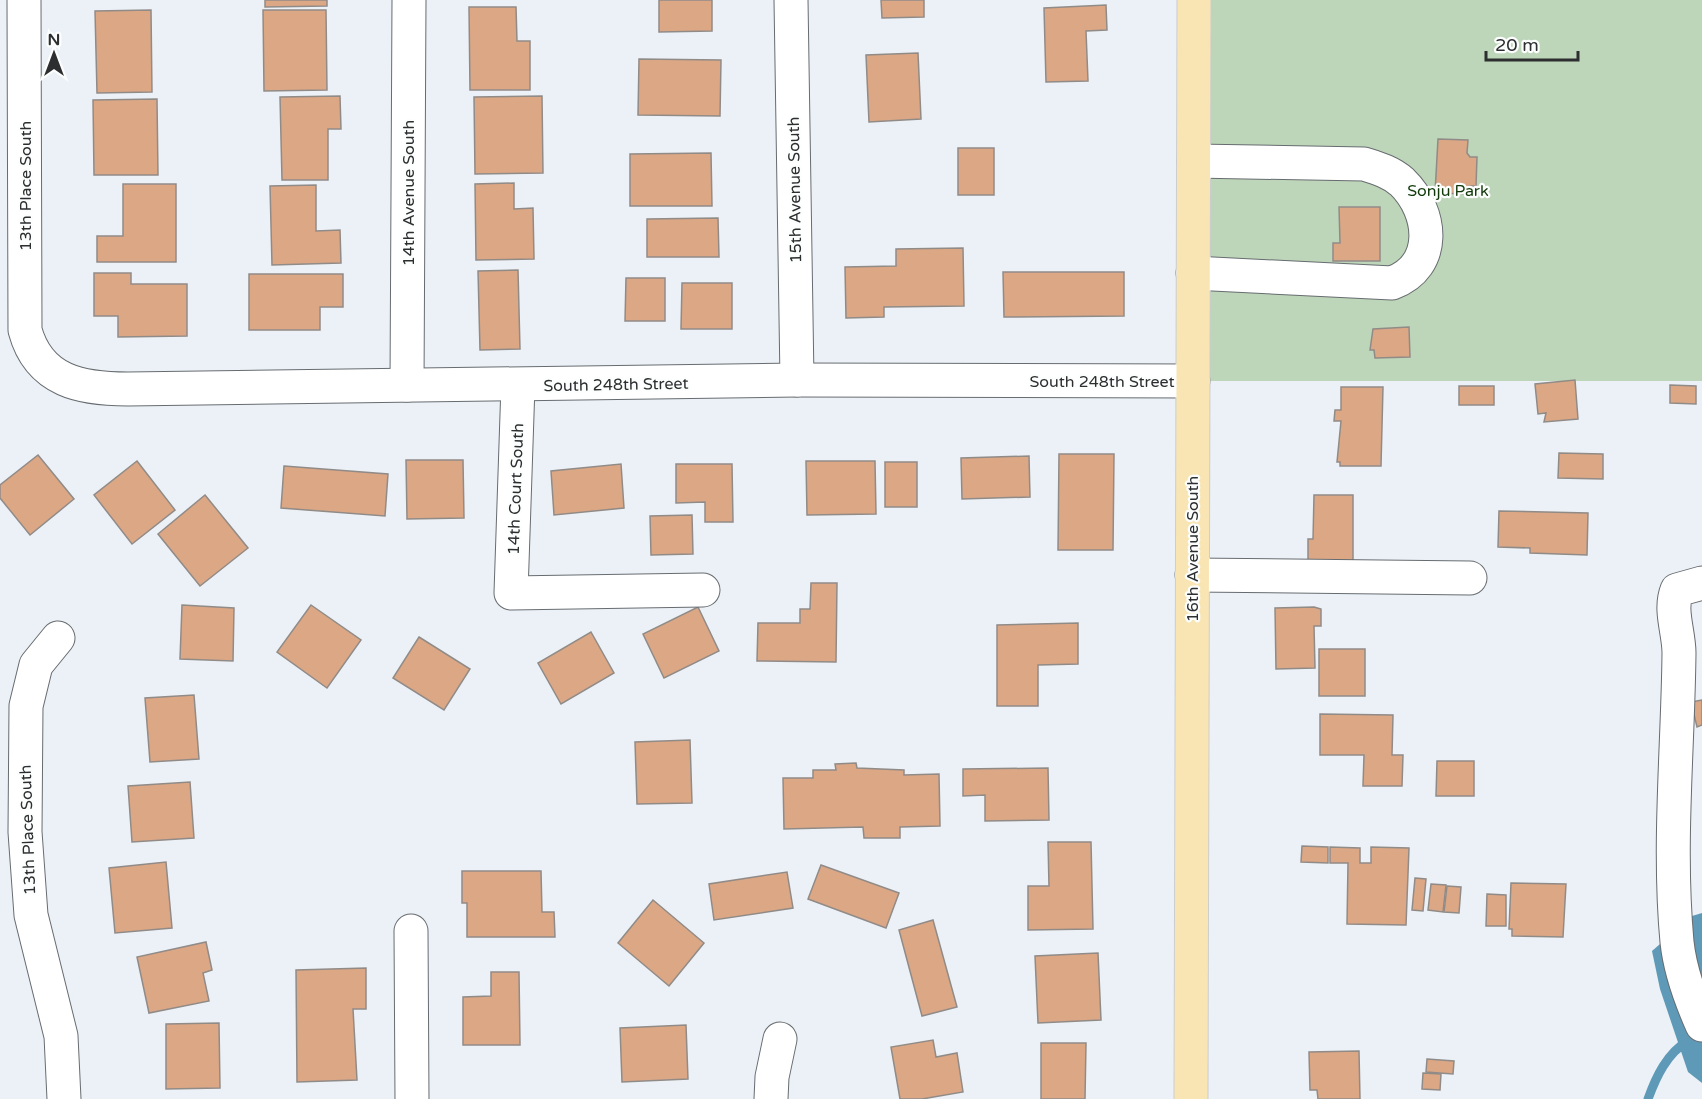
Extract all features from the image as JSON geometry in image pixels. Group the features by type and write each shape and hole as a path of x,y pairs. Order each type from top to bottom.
{"main road":[{"name":"16th Avenue South","path":"1191,1099 1194,0"}],"street":[{"name":"13th Place South","path":"24,0 25,330 29,345 44,366"},
{"name":"14th Avenue South","path":"407,385 409,0"},
{"name":"15th Avenue South","path":"790,0 797,380"},
{"path":"1193,273 1392,283 1405,278 1416,268 1425,250 1427,236 1413,195 1387,172 1364,164 1194,161"},
{"name":"South 248th Street","path":"44,366 70,382 92,389 797,380 1193,381"},
{"name":"14th Court South","path":"518,385 511,593 703,590"},
{"path":"1192,575 1470,578"},
{"path":"1702,583 1677,590 1673,600 1679,646 1674,842 1677,942 1686,986 1702,1024"},
{"name":"13th Place South","path":"58,638 36,665 26,706 24,832 31,915 61,1036 64,1099"},
{"path":"411,931 412,1099"},
{"path":"771,1099 772,1077 780,1039"}],"green space":[{"name":"Sonju Park","path":"1194,0 1702,0 1702,381 1193,381"}],"water":[{"path":"1702,913 1702,1083 1688,1072 1660,989 1652,951 1692,916"}],"building":[{"path":"265,0 327,0 327,6 265,7"},
{"path":"659,0 712,0 712,31 659,32"},
{"path":"881,0 924,0 924,17 882,18"},
{"path":"1106,5 1107,30 1086,31 1088,81 1046,82 1044,8"},
{"path":"469,7 516,7 517,41 530,41 530,90 470,90"},
{"path":"151,10 152,92 97,93 95,11"},
{"path":"263,10 326,10 327,90 264,91"},
{"path":"918,53 921,119 869,122 866,55"},
{"path":"639,59 721,60 720,116 638,115"},
{"path":"340,96 341,129 328,129 328,180 282,180 280,97"},
{"path":"542,96 543,173 475,174 474,97"},
{"path":"157,99 158,175 94,175 93,100"},
{"path":"1438,139 1468,140 1467,153 1470,157 1477,157 1476,186 1469,186 1468,194 1435,193"},
{"path":"958,148 994,148 994,195 958,195"},
{"path":"711,153 712,206 630,206 630,154"},
{"path":"514,183 514,209 533,208 534,259 476,260 475,184"},
{"path":"123,184 176,184 176,262 97,262 97,236 123,236"},
{"path":"316,185 316,231 340,230 341,263 272,265 270,186"},
{"path":"1339,207 1380,207 1380,261 1333,261 1333,243 1340,243"},
{"path":"718,218 719,257 647,257 647,219"},
{"path":"963,248 964,306 884,307 884,317 846,318 845,267 896,266 896,249"},
{"path":"518,270 520,349 480,350 478,271"},
{"path":"1003,272 1124,272 1124,316 1004,317"},
{"path":"94,273 131,273 131,284 187,284 187,336 118,337 118,316 94,316"},
{"path":"249,274 343,274 343,307 320,307 320,330 249,330"},
{"path":"626,278 665,278 665,321 625,321"},
{"path":"682,283 732,283 732,329 681,329"},
{"path":"1409,327 1410,357 1375,358 1374,350 1370,350 1373,329"},
{"path":"1575,380 1578,419 1544,422 1546,413 1538,414 1535,384"},
{"path":"1670,385 1696,386 1696,404 1670,403"},
{"path":"1459,386 1494,386 1494,405 1459,405"},
{"path":"1341,387 1383,387 1381,466 1340,466 1340,462 1337,462 1341,421 1334,421 1335,410 1341,410"},
{"path":"1559,453 1603,454 1603,479 1558,478"},
{"path":"1059,454 1114,454 1113,550 1058,550"},
{"path":"38,455 74,499 30,535 0,498 0,485"},
{"path":"1029,456 1030,497 962,499 961,458"},
{"path":"406,460 463,460 464,518 407,519"},
{"path":"137,461 175,510 132,544 94,495"},
{"path":"806,461 875,461 876,514 807,515"},
{"path":"885,462 917,462 917,507 885,507"},
{"path":"621,464 624,508 554,515 551,471"},
{"path":"676,464 732,464 733,522 705,522 705,502 676,503"},
{"path":"284,466 388,474 385,516 281,508"},
{"path":"205,495 248,548 200,586 158,534"},
{"path":"1314,495 1353,495 1353,564 1308,564 1308,539 1313,539"},
{"path":"1499,511 1588,513 1587,555 1530,553 1530,548 1498,547"},
{"path":"692,515 693,554 651,555 650,516"},
{"path":"811,583 837,583 836,662 757,661 758,623 800,623 800,609 810,609"},
{"path":"182,605 234,608 233,661 180,659"},
{"path":"311,605 361,640 327,688 277,652"},
{"path":"698,607 719,651 664,678 643,634"},
{"path":"1314,607 1321,609 1321,626 1314,626 1315,668 1276,669 1275,608"},
{"path":"1078,623 1078,664 1038,665 1038,706 997,706 997,625"},
{"path":"591,632 614,673 561,704 538,663"},
{"path":"419,637 470,669 444,710 393,678"},
{"path":"1319,649 1365,649 1365,696 1319,696"},
{"path":"194,695 199,759 150,762 145,698"},
{"path":"1702,700 1702,725 1697,727 1691,702"},
{"path":"1320,714 1393,715 1392,755 1403,755 1402,786 1363,786 1364,755 1320,755"},
{"path":"690,740 692,803 637,804 635,742"},
{"path":"1437,761 1474,761 1474,796 1436,796"},
{"path":"856,763 857,768 904,770 904,775 939,774 940,826 900,827 900,838 864,838 863,827 784,829 783,778 813,778 813,770 836,770 835,764"},
{"path":"1048,768 1049,820 985,821 985,795 963,796 963,769"},
{"path":"190,782 194,838 132,842 128,786"},
{"path":"1048,842 1091,842 1093,929 1028,930 1028,886 1049,886"},
{"path":"1302,846 1328,847 1328,863 1301,862"},
{"path":"1330,847 1360,848 1360,863 1371,863 1371,847 1409,848 1406,925 1347,924 1348,863 1330,863"},
{"path":"166,862 172,928 115,933 109,868"},
{"path":"821,865 899,893 886,928 808,899"},
{"path":"462,871 541,871 542,912 554,912 555,937 467,937 467,903 462,903"},
{"path":"787,872 793,908 714,920 709,884"},
{"path":"1415,878 1426,879 1423,911 1412,910"},
{"path":"1511,883 1566,884 1563,937 1512,936 1512,929 1509,929"},
{"path":"1431,884 1446,885 1443,912 1428,910"},
{"path":"1447,886 1461,887 1459,913 1444,912"},
{"path":"1487,894 1506,895 1506,926 1486,926"},
{"path":"653,900 704,943 669,986 618,943"},
{"path":"933,920 957,1007 922,1016 899,930"},
{"path":"206,942 212,970 203,973 209,1001 149,1013 137,957"},
{"path":"1098,953 1101,1020 1038,1023 1035,956"},
{"path":"366,968 366,1009 353,1009 357,1080 297,1082 296,970"},
{"path":"491,972 519,972 520,1045 463,1045 463,997 491,996"},
{"path":"219,1023 220,1088 166,1089 166,1024"},
{"path":"686,1025 688,1079 622,1082 620,1028"},
{"path":"933,1040 936,1057 957,1053 963,1092 922,1099 900,1099 891,1047"},
{"path":"1041,1043 1086,1043 1085,1099 1041,1099"},
{"path":"1359,1051 1360,1099 1318,1099 1317,1090 1310,1090 1309,1052"},
{"path":"1427,1059 1454,1061 1453,1074 1426,1072"},
{"path":"1423,1073 1441,1074 1440,1090 1422,1089"}],"waterway":[{"path":"1648,1099 1668,1059 1688,1041"}]}
